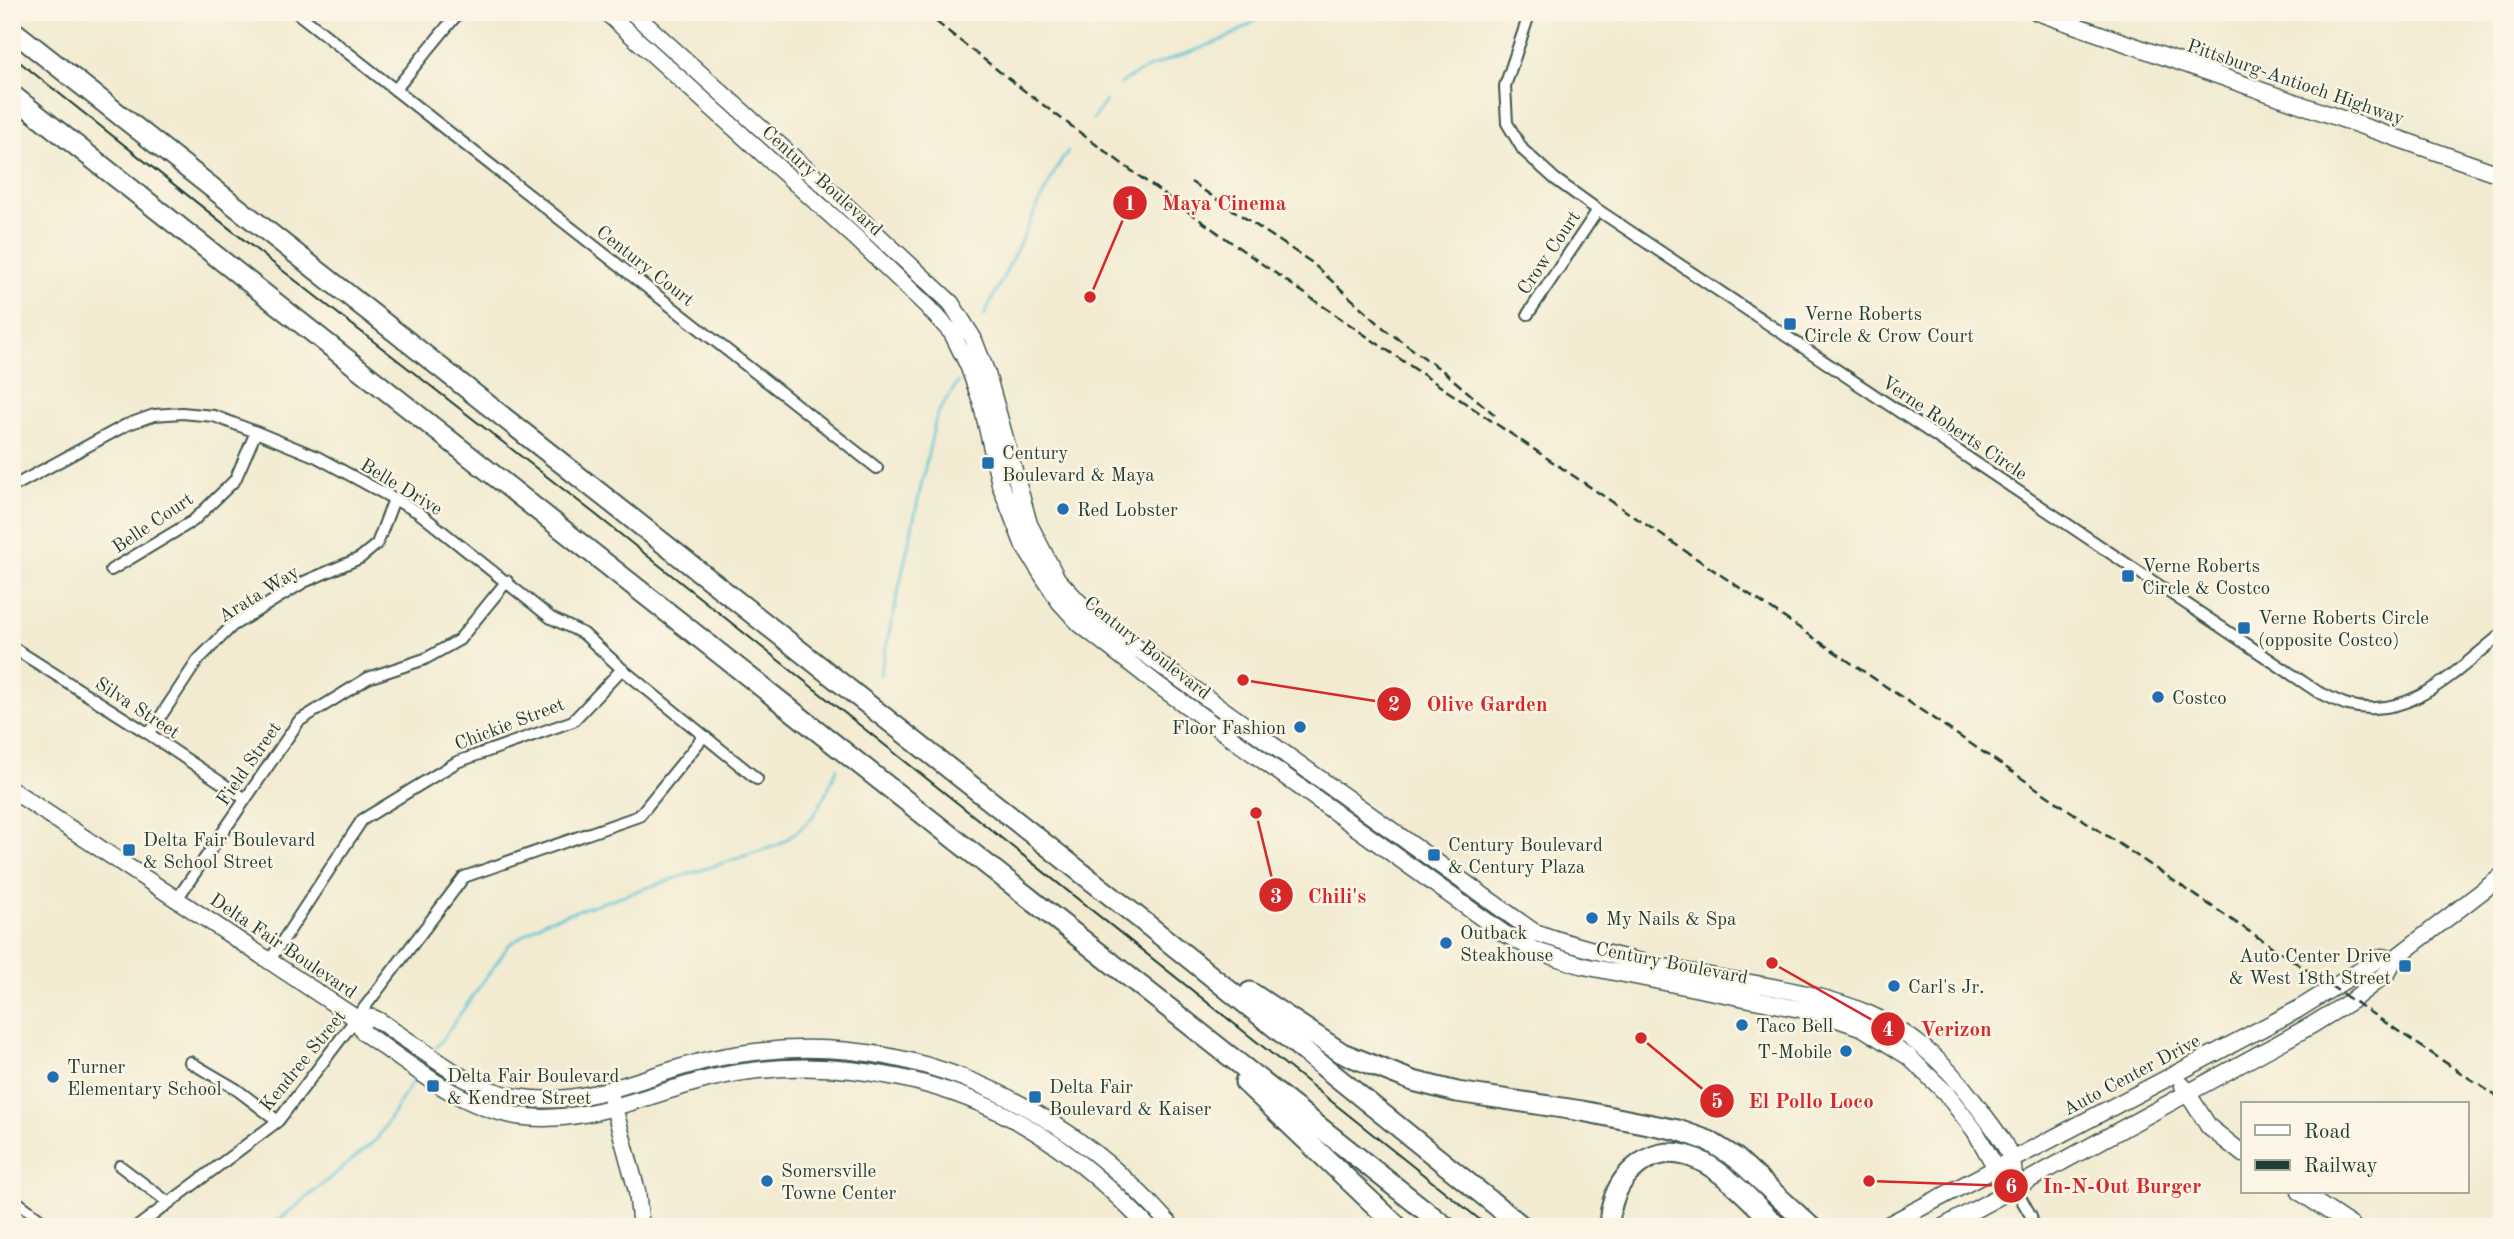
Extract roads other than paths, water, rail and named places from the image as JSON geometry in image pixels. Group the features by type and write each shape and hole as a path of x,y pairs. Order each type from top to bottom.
{"highway":[{"path":"12,30 1139,918 1523,1227"},
{"path":"12,95 1446,1227"},
{"path":"1139,918 1212,963 1264,1002 1342,1053 1413,1081 1678,1130 1709,1141 1736,1158 1811,1227"},
{"path":"1144,989 1398,1227"},
{"path":"1610,1227 1609,1218 1623,1179 1635,1167 1652,1157 1674,1153 1687,1154 1716,1169 1778,1227"}],"street":[{"name":"Century Court","path":"296,12 877,468"},
{"path":"395,90 459,12"},
{"name":"Century Boulevard","path":"606,12 856,239 927,306 951,333 968,365 981,401 1000,484 1020,537 1040,575 1080,624 1168,692 1494,926 1539,952 1584,966 1820,1013 1863,1028 1909,1057 1945,1092 1975,1130 1996,1168 2015,1188"},
{"name":"Century Boulevard","path":"632,12 951,303 973,338 987,374 1029,524 1057,579 1092,617 1534,932 1587,950 1706,975 1803,991 1878,1017 1919,1044 1945,1066 1986,1119 2012,1161 2015,1188"},
{"name":"Verne Roberts Circle","path":"1530,12 1505,86 1507,122 1522,150 1555,179 2318,692 2347,705 2378,709 2399,706 2425,695 2502,634"},
{"name":"Pittsburg-Antioch Highway","path":"2037,12 2502,175"},
{"name":"Crow Court","path":"1528,314 1598,210"},
{"name":"Belle Drive","path":"12,487 126,425 153,415 182,413 214,416 256,432 317,457 418,512 551,618 584,634 622,669 757,779"},
{"name":"Belle Court","path":"111,570 193,521 235,480 256,432"},
{"name":"Arata Way","path":"149,734 198,660 232,626 304,582 360,558 377,544 394,499"},
{"name":"Field Street","path":"177,899 299,721 368,678 425,659 459,640 507,581"},
{"name":"Silva Street","path":"12,647 244,798"},
{"name":"Chickie Street","path":"270,960 362,820 457,762 573,721 622,669"},
{"name":"Kendree Street","path":"137,1227 278,1121 464,877 639,816 704,736"},
{"name":"Delta Fair Boulevard","path":"12,790 357,1019 364,1033 436,1082 463,1098 495,1111 527,1117 581,1115 706,1080 762,1070 836,1069 904,1079 962,1096 1040,1135 1090,1172 1148,1227"},
{"name":"Auto Center Drive","path":"1943,1227 2187,1094 2351,1000 2388,972 2394,959 2502,876"},
{"name":"Auto Center Drive","path":"1884,1227 2305,1005 2382,957 2394,959"},
{"name":"Delta Fair Boulevard","path":"357,1019 374,1018 461,1076 498,1093 526,1099 554,1100 609,1090 709,1060 777,1051 854,1051 924,1064 999,1092 1051,1120 1081,1141 1130,1183 1172,1227"},
{"path":"190,1062 236,1089 278,1121"},
{"path":"2177,1074 2208,1127 2241,1152"},
{"path":"609,1090 636,1191 641,1227"},
{"path":"120,1166 169,1203"},
{"path":"2015,1188 2031,1216 2034,1227"},
{"path":"2303,1194 2353,1227"},
{"path":"12,1198 51,1227"}],"waterway":[{"path":"1119,85 1155,65 1231,36 1266,12"},
{"path":"1093,119 1106,101"},
{"path":"984,316 1056,169 1068,151"},
{"path":"880,675 935,422 958,382"},
{"path":"436,1048 509,945 545,921 778,845 809,821 826,794 837,768"},
{"path":"271,1227 377,1139 415,1078"}],"tram line":[{"path":"12,56 595,514 1489,1227"}],"railway":[{"path":"924,12 1104,150 1288,282 2502,1100"},
{"path":"1191,182 1311,262 1387,331 1443,371 1495,415"}],"place":[{"name":"Maya Cinema","path":"1090,297"},
{"name":"Verne Roberts Circle & Crow Court","path":"1790,324"},
{"name":"Century Boulevard & Maya","path":"988,463"},
{"name":"Red Lobster","path":"1063,509"},
{"name":"Verne Roberts Circle & Costco","path":"2128,576"},
{"name":"Verne Roberts Circle (opposite Costco)","path":"2244,628"},
{"name":"Olive Garden","path":"1243,680"},
{"name":"Costco","path":"2158,697"},
{"name":"Floor Fashion","path":"1300,727"},
{"name":"Chili's","path":"1256,813"},
{"name":"Delta Fair Boulevard & School Street","path":"129,850"},
{"name":"Century Boulevard & Century Plaza","path":"1434,855"},
{"name":"My Nails & Spa","path":"1592,918"},
{"name":"Outback Steakhouse","path":"1446,943"},
{"name":"Verizon","path":"1772,963"},
{"name":"Auto Center Drive & West 18th Street","path":"2405,966"},
{"name":"Carl's Jr.","path":"1894,986"},
{"name":"Taco Bell","path":"1742,1025"},
{"name":"El Pollo Loco","path":"1641,1038"},
{"name":"T-Mobile","path":"1846,1051"},
{"name":"Turner Elementary School","path":"53,1077"},
{"name":"Delta Fair Boulevard & Kendree Street","path":"433,1086"},
{"name":"Delta Fair Boulevard & Kaiser","path":"1035,1097"},
{"name":"Somersville Towne Center","path":"767,1181"},
{"name":"In-N-Out Burger","path":"1869,1181"}]}
